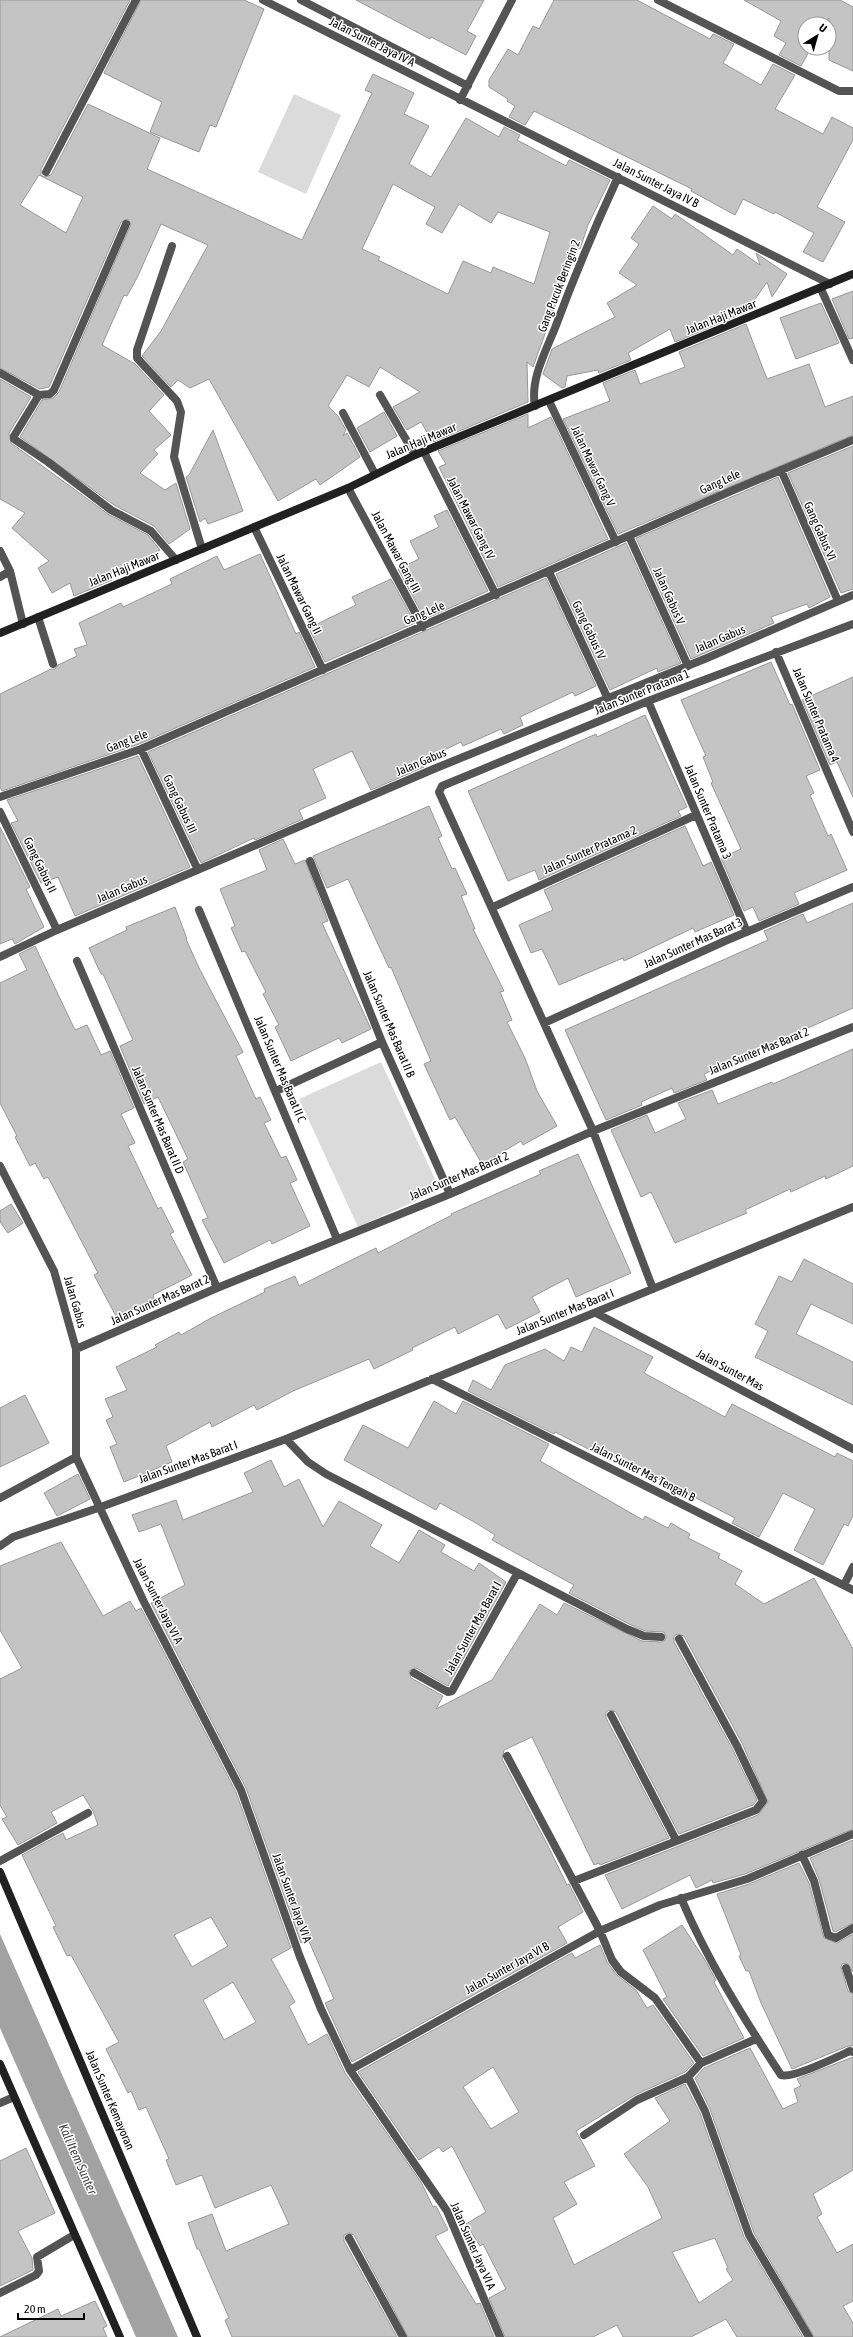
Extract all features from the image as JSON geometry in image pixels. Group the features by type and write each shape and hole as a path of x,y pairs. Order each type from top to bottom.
{"street":[{"path":"46,172 136,0"},
{"name":"Jalan Sunter Jaya IV A","path":"263,0 470,105"},
{"name":"Jalan Sunter Jaya IV A","path":"301,0 468,86"},
{"path":"460,100 512,0"},
{"path":"658,0 839,90 853,91"},
{"name":"Jalan Sunter Jaya IV B","path":"470,105 618,177 830,284"},
{"name":"Gang Pucuk Beringin 2","path":"534,406 532,394 539,371 580,259 618,177"},
{"path":"0,373 39,395 50,394 54,390 126,224"},
{"path":"172,246 136,350 137,358 177,401 181,412 174,457 202,549"},
{"name":"Jalan Haji Mawar","path":"0,633 348,488 415,455 549,401 853,274"},
{"path":"821,288 853,360"},
{"path":"380,394 415,455"},
{"path":"39,395 13,438 112,510 151,531 176,560"},
{"name":"Jalan Mawar Gang V","path":"549,401 616,542"},
{"path":"343,413 375,474"},
{"name":"Gang Lele","path":"0,797 141,749 853,440"},
{"name":"Jalan Mawar Gang IV","path":"424,452 496,595"},
{"name":"Gang Gabus VI","path":"781,470 838,601"},
{"name":"Jalan Mawar Gang III","path":"348,488 423,627"},
{"name":"Jalan Mawar Gang II","path":"254,527 323,670"},
{"name":"Jalan Gabus V","path":"629,536 688,666"},
{"path":"0,551 10,571 23,624"},
{"path":"0,577 10,571"},
{"name":"Gang Gabus IV","path":"549,572 608,698"},
{"name":"Jalan Gabus","path":"0,957 58,930 436,768 688,666 853,595"},
{"path":"38,617 53,664"},
{"name":"Jalan Sunter Pratama 1","path":"493,907 439,792 442,786 648,701 853,624"},
{"name":"Jalan Sunter Pratama 4","path":"776,652 853,832"},
{"name":"Jalan Sunter Pratama 3","path":"648,701 747,932"},
{"name":"Gang Gabus III","path":"141,749 198,870"},
{"name":"Gang Gabus II","path":"0,812 58,930"},
{"name":"Jalan Sunter Pratama 2","path":"493,907 696,815"},
{"name":"Jalan Sunter Mas Barat II B","path":"310,861 382,1042 450,1194"},
{"name":"Jalan Sunter Mas Barat 3","path":"544,1023 747,932 853,887"},
{"path":"493,907 593,1131 653,1289"},
{"name":"Jalan Sunter Mas Barat II C","path":"199,910 337,1239"},
{"name":"Jalan Sunter Mas Barat II D","path":"77,961 217,1288"},
{"name":"Jalan Sunter Mas Barat 2","path":"76,1349 217,1288 450,1194 593,1131 853,1027"},
{"path":"276,1091 382,1042"},
{"name":"Jalan Gabus","path":"0,1166 54,1271 76,1349 76,1457"},
{"name":"Jalan Sunter Mas Barat I","path":"0,1546 13,1537 98,1508 286,1439 853,1207"},
{"name":"Jalan Sunter Mas","path":"596,1313 853,1449"},
{"name":"Jalan Sunter Mas Tengah B","path":"432,1380 853,1590"},
{"name":"Jalan Sunter Mas Barat I","path":"286,1439 308,1462 326,1474 517,1574 638,1634 661,1637"},
{"path":"0,1498 76,1457"},
{"name":"Jalan Sunter Jaya VI A","path":"76,1457 98,1508 241,1790 300,1958 321,2009 350,2070 447,2211 500,2337"},
{"path":"844,1585 853,1567"},
{"name":"Jalan Sunter Mas Barat I","path":"414,1673 448,1692 452,1691 517,1574"},
{"path":"574,1881 756,1810 763,1801 740,1753 679,1639"},
{"path":"611,1715 676,1840"},
{"path":"507,1756 600,1931 616,1966 655,1998 701,2063"},
{"path":"0,1860 88,1813"},
{"name":"Jalan Sunter Jaya VI B","path":"350,2070 600,1931 681,1898 747,1879 853,1834"},
{"path":"802,1855 814,1881 828,1935 836,1938 853,1928"},
{"name":"Jalan Sunter Kemayoran","path":"0,1872 197,2337"},
{"path":"681,1898 693,1927 756,2039 783,2076 816,2066 850,2051 853,2052"},
{"path":"846,1968 853,1989"},
{"path":"584,2135 637,2100 688,2077 701,2063 756,2039"},
{"path":"0,2064 120,2337"},
{"path":"688,2077 705,2111 749,2235 809,2337"},
{"path":"0,2103 14,2098"},
{"path":"0,2293 36,2275 39,2271 37,2257 74,2235"},
{"path":"349,2238 403,2337"}],"shaded area":[{"path":"294,94 341,115 306,194 258,172"},
{"path":"381,1062 440,1190 358,1227 299,1099"}],"water":[{"name":"Kali Item Sunter","path":"0,1934 178,2337 136,2337 0,2028"}],"building":[{"path":"0,0 130,0 41,169 41,175 44,177 51,175 88,104 160,138 147,169 302,240 372,93 365,90 373,74 414,93 404,114 429,126 409,164 431,177 466,118 499,137 504,127 520,135 517,140 566,166 569,160 610,180 588,225 580,249 576,248 533,367 527,362 528,402 433,442 421,422 407,430 393,407 420,392 380,367 369,387 347,375 328,406 338,416 346,430 343,436 347,433 360,457 320,485 316,479 278,501 209,379 190,388 178,380 171,387 142,356 161,331 208,245 161,224 137,278 127,296 124,295 102,345 135,364 164,395 149,411 171,435 154,450 158,454 140,473 165,490 176,483 190,529 169,544 154,526 114,505 20,437 42,400 53,398 59,392 131,224 128,219 121,222 49,387 40,389 0,368","holes":["39,175 83,197 66,233 20,205","393,184 435,207 426,224 442,233 459,204 491,223 498,212 550,232 534,284 493,267 491,273 463,261 448,294 378,260 380,257 362,249"]},
{"path":"141,0 244,0 264,9 216,127 210,125 199,152 150,132 162,102 104,73"},
{"path":"356,0 484,0 467,31 476,36 466,55 431,37 430,39"},
{"path":"554,0 637,0 710,39 713,34 734,44 723,63 761,85 773,64 795,75 775,109 823,134 832,117 853,128 853,140 817,207 845,222 823,262 803,252 814,233 775,212 774,214 743,199 735,215 691,191 692,189 534,111 525,125 509,117 515,106 507,101 508,99 489,87 489,80 508,49 518,55 533,26 539,29"},
{"path":"744,0 840,0 853,7 853,71 829,60 829,56 837,56 837,16 797,16 797,56 807,56 801,66 779,55 786,43 774,36 781,21"},
{"path":"653,206 672,219 675,214 733,255 737,249 760,265 756,253 787,274 772,297 767,282 746,312 675,342 670,329 628,353 631,360 599,373 598,370 567,376 565,387 562,388 543,374 552,349 615,317 607,303 637,285 619,273 639,244 631,238"},
{"path":"853,291 853,338 849,339 832,299"},
{"path":"821,303 839,343 796,359 780,318"},
{"path":"746,324 767,379 809,364 825,407 853,396 853,435 618,534 563,419 610,401 603,383 635,370 640,384 685,367 679,352"},
{"path":"0,379 31,397 9,433 11,443 108,514 148,535 160,550 149,558 109,574 112,580 74,596 70,583 52,593 38,568 49,561 12,528 25,513 0,499"},
{"path":"384,412 397,436 370,452 357,428"},
{"path":"528,414 528,428 551,417 608,539 498,587 439,467 446,464 438,451"},
{"path":"213,430 243,511 208,524 205,518 200,522 186,477 189,475"},
{"path":"853,446 853,589 841,593 788,473"},
{"path":"778,477 830,597 809,608 807,604 771,617 774,623 691,659 636,538"},
{"path":"447,510 488,591 425,619 398,569 419,559 410,541 439,527 434,516"},
{"path":"626,543 681,663 658,672 657,668 610,690 556,574"},
{"path":"260,554 296,634 299,632 315,667 139,744 2,791 0,787 0,694 51,669 55,669 58,665 77,656 74,649 87,645 79,623 121,603 123,607 172,584 170,579 217,556 224,570"},
{"path":"546,578 596,686 575,696 573,692 520,717 523,725 504,734 501,729 463,746 461,742 421,761 424,767 371,790 352,751 313,769 326,798 299,810 303,819 255,840 254,838 201,863 148,752"},
{"path":"391,579 415,623 325,662 309,628 356,605 352,597"},
{"path":"771,662 790,705 792,704 820,770 806,776 814,793 810,795 828,836 831,834 847,870 794,893 799,904 759,921 753,907 744,911 721,858 741,849 711,783 713,782 703,757 706,756 681,700"},
{"path":"853,677 853,797 837,762 830,765 802,700"},
{"path":"645,715 687,807 678,811 681,816 539,880 535,870 508,881 468,791 596,734 597,737"},
{"path":"138,756 190,867 75,916 58,877 41,883 11,823 18,821 7,800"},
{"path":"429,806 442,836 438,838 452,869 455,868 467,894 461,896 475,929 473,929 504,991 500,992 512,1020 507,1022 525,1058 537,1091 557,1126 523,1145 521,1141 482,1164 455,1117 450,1120 424,1064 431,1061 391,967 389,968 348,879 327,888 313,856"},
{"path":"685,826 703,866 711,862 734,915 695,932 693,928 624,961 623,958 559,985 542,949 531,953 519,925 553,910 544,890"},
{"path":"0,827 30,887 26,889 44,927 15,944 12,939 0,944"},
{"path":"283,839 295,864 305,860 328,921 322,923 371,1029 342,1043 339,1038 291,1061 275,1027 279,1025 263,994 266,992 245,951 242,952 231,928 235,926 220,889 267,870 259,850"},
{"path":"853,903 853,1008 704,1074 707,1080 674,1093 672,1088 641,1102 642,1105 606,1120 565,1030 768,940 764,931 803,914 807,923"},
{"path":"175,907 186,939 199,968 243,1052 236,1056 256,1099 260,1097 271,1120 264,1123 281,1158 286,1156 297,1180 290,1183 310,1226 272,1244 270,1240 224,1263 202,1220 208,1218 183,1162 188,1159 158,1097 144,1104 120,1046 133,1040 103,974 101,974 89,948 127,930 126,927"},
{"path":"35,946 75,1030 87,1025 101,1055 110,1051 134,1108 121,1114 135,1143 128,1146 158,1209 161,1207 174,1232 170,1234 192,1275 153,1295 154,1298 117,1318 94,1275 98,1273 48,1177 44,1179 35,1163 30,1166 0,1103 0,983 27,970 19,954"},
{"path":"853,1049 853,1166 826,1179 825,1176 791,1192 790,1189 745,1210 747,1213 675,1243 651,1192 641,1197 611,1130 647,1115 655,1133 686,1119 678,1103 712,1090 718,1104 772,1082 773,1084"},
{"path":"578,1154 631,1273 576,1297 568,1278 532,1297 540,1312 506,1329 498,1314 458,1334 455,1327 374,1369 369,1359 293,1391 257,1410 254,1405 212,1427 210,1422 166,1446 172,1462 124,1482 110,1447 117,1444 106,1420 113,1417 105,1399 127,1390 116,1367 157,1347 155,1345 179,1332 181,1335 211,1318 265,1292 264,1289 295,1276 299,1286 376,1248 378,1253 452,1215 451,1214 541,1174 539,1171"},
{"path":"11,1204 23,1223 8,1233 0,1222 0,1211"},
{"path":"804,1259 853,1284 853,1324 811,1304 796,1334 853,1362 853,1405 755,1357 768,1331 755,1324 779,1276 792,1282"},
{"path":"594,1327 653,1357 644,1373 725,1417 732,1404 835,1457 837,1453 853,1461 853,1516 848,1526 844,1524 823,1565 794,1550 815,1509 783,1493 759,1537 732,1523 735,1518 628,1463 602,1452 600,1455 468,1391 473,1380 491,1390 505,1365 545,1349 564,1361 571,1347 582,1352"},
{"path":"25,1395 49,1443 0,1467 0,1408"},
{"path":"434,1401 456,1414 463,1401 549,1444 540,1461 643,1520 645,1516 668,1528 671,1523 690,1534 688,1538 720,1554 718,1558 742,1571 735,1584 764,1604 814,1578 853,1649 853,1829 745,1874 713,1883 712,1880 696,1888 690,1875 622,1909 605,1875 758,1815 768,1802 742,1743 684,1636 677,1634 674,1636 674,1642 732,1748 757,1800 753,1805 679,1834 616,1712 609,1710 606,1712 606,1718 669,1838 600,1865 599,1863 594,1865 532,1737 504,1750 502,1759 567,1885 569,1884 583,1912 558,1927 567,1943 352,2062 325,2003 334,1999 308,1939 301,1943 246,1788 151,1603 185,1585 161,1524 139,1532 132,1515 176,1500 183,1520 253,1492 244,1473 271,1460 284,1487 299,1479 323,1527 339,1501 382,1525 370,1546 399,1563 419,1530 445,1545 441,1552 474,1571 479,1563 506,1582 448,1686 416,1668 409,1671 411,1678 443,1696 436,1709 492,1680 540,1604 557,1615 564,1603 642,1641 661,1642 665,1640 666,1637 664,1632 645,1631 569,1593 574,1585 492,1540 495,1535 476,1523 440,1503 436,1510 344,1460 363,1425 408,1448"},
{"path":"78,1474 90,1499 57,1516 44,1493"},
{"path":"61,1542 103,1616 130,1601 136,1611 141,1608 236,1792 291,1948 271,1959 295,2002 289,2006 308,2045 327,2034 345,2073 421,2182 433,2207 436,2206 448,2230 435,2236 476,2304 480,2303 494,2337 408,2337 354,2235 349,2233 344,2235 344,2241 397,2337 232,2337 225,2320 229,2318 199,2249 197,2249 188,2223 212,2214 226,2251 289,2224 271,2185 215,2208 202,2175 176,2185 166,2160 169,2159 146,2107 139,2110 131,2091 128,2093 106,2049 119,2042 71,1955 67,1956 53,1927 56,1926 22,1855 63,1833 66,1840 98,1825 93,1811 83,1795 51,1812 57,1823 18,1845 2,1819 7,1817 0,1805 0,1679 22,1668 0,1630 0,1566","holes":["211,1917 228,1946 192,1967 174,1935","233,1982 256,2022 224,2040 203,2000"]},
{"path":"853,1840 853,1923 835,1932 833,1931 819,1879 810,1858"},
{"path":"799,1863 809,1883 824,1938 837,1943 853,1934 853,1972 847,1963 842,1964 841,1967 848,1991 853,1994 853,2046 848,2046 792,2069 761,2003 749,1971 746,1971 739,1956 741,1955 717,1894 749,1884"},
{"path":"682,1925 716,1980 714,1982 744,2038 703,2056 663,1999 667,1997 643,1950"},
{"path":"600,1945 607,1962 617,1975 636,1990 647,2008 653,2005 694,2063 685,2072 635,2095 576,2131 595,2166 564,2182 577,2204 553,2218 574,2265 662,2218 648,2187 624,2154 670,2121 655,2098 685,2084 700,2113 744,2237 803,2337 737,2337 726,2319 691,2337 623,2337 617,2325 593,2337 505,2337 489,2298 506,2289 483,2244 480,2246 466,2224 486,2212 452,2146 443,2152 439,2147 419,2160 358,2072 572,1953 575,1958","holes":["493,2067 519,2112 491,2129 463,2087","715,2238 728,2268 726,2269 733,2280 699,2303 672,2252"]},
{"path":"750,2048 783,2109 798,2102 794,2089 801,2086 797,2079 853,2057 853,2170 813,2194 822,2214 817,2217 837,2253 853,2244 853,2301 843,2306 853,2323 853,2337 814,2337 754,2233 710,2109 695,2078 704,2068"},
{"path":"26,2148 55,2213 18,2231 32,2258 33,2270 0,2286 0,2161"},
{"path":"95,2301 107,2326 103,2328 107,2337 0,2337 58,2309 61,2316"}]}
